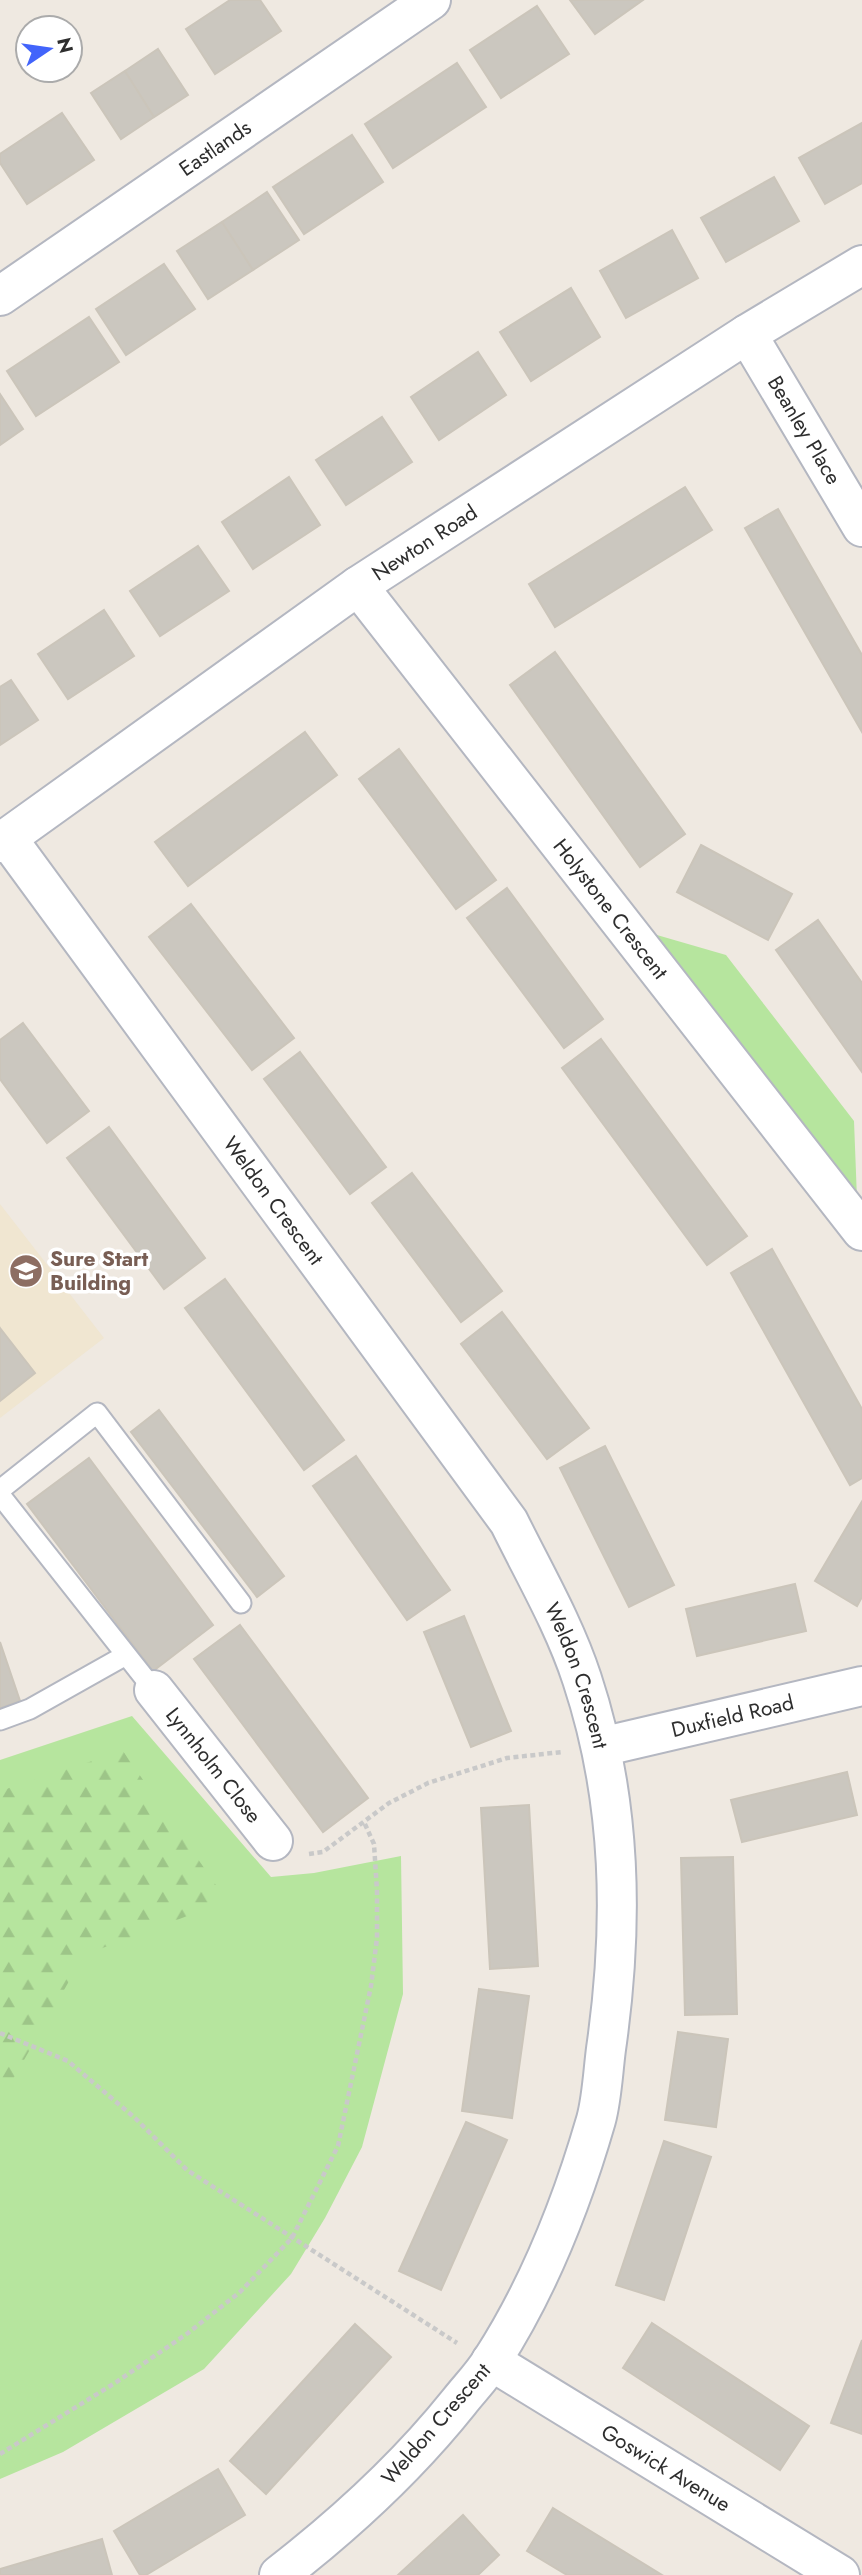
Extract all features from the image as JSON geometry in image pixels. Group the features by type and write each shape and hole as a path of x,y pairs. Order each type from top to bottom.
{"street":[{"name":"Eastlands","path":"0,296 431,0"},
{"name":"Newton Road","path":"4,841 358,586 747,334 862,265"},
{"name":"Beanley Place","path":"747,334 862,527"},
{"name":"Holystone Crescent","path":"358,586 862,1231"},
{"name":"Weldon Crescent","path":"4,841 509,1522 557,1618 582,1677 601,1747 613,1810 618,1915 610,2019 597,2118 566,2210 535,2283 491,2361 440,2426 388,2481 323,2541 279,2575"},
{"name":"Duxfield Road","path":"601,1747 862,1686"},
{"name":"Lynnholm Close","path":"154,1690 273,1841"},
{"name":"Goswick Avenue","path":"491,2361 840,2575"}],"lane":[{"path":"154,1690 0,1492 97,1413 241,1603"},
{"path":"0,1720 30,1709 126,1655"}],"path":[{"path":"273,1841 303,1855 323,1852 389,1803 428,1783 507,1758 601,1747"},
{"path":"0,2454 115,2383 188,2333 240,2292 292,2238 338,2146 371,1986 377,1938 377,1891 374,1843 364,1822"},
{"path":"0,2033 68,2061 135,2118 187,2170 457,2344 491,2361"}],"shaded area":[{"name":"Sure Start Building","path":"0,1204 104,1338 0,1418"}],"green space":[{"path":"650,933 726,955 854,1121 857,1199"},
{"path":"132,1716 271,1877 314,1873 401,1856 403,1994 362,2147 325,2218 291,2274 204,2369 63,2452 0,2479 0,1760"},
{"path":"123,1751 227,1901 84,1955 0,2102 0,1791"}],"building":[{"path":"230,0 260,0 281,31 215,74 186,29"},
{"path":"570,0 643,0 595,34"},
{"path":"537,6 569,54 501,98 470,50"},
{"path":"158,49 188,95 154,117 125,71"},
{"path":"457,63 486,107 393,168 365,124"},
{"path":"125,71 154,117 121,139 91,93"},
{"path":"62,113 94,160 27,204 0,163 0,154"},
{"path":"862,123 862,183 825,204 799,158"},
{"path":"352,135 383,182 304,234 273,187"},
{"path":"774,177 799,221 726,262 701,218"},
{"path":"267,192 299,240 253,270 222,222"},
{"path":"222,222 253,270 208,299 177,251"},
{"path":"672,230 698,278 626,318 600,271"},
{"path":"164,264 195,309 126,355 96,309"},
{"path":"571,288 600,337 531,381 500,332"},
{"path":"89,317 119,362 36,416 7,371"},
{"path":"478,352 506,395 439,440 411,397"},
{"path":"0,394 23,429 0,445"},
{"path":"382,417 412,462 346,505 316,460"},
{"path":"289,477 320,525 253,569 222,522"},
{"path":"685,487 712,530 555,627 529,584"},
{"path":"778,509 862,655 862,732 745,528"},
{"path":"198,546 229,591 160,636 130,591"},
{"path":"104,610 134,656 68,699 38,654"},
{"path":"555,652 685,834 640,867 510,685"},
{"path":"11,680 38,720 0,745 0,687"},
{"path":"305,732 337,775 188,886 155,842"},
{"path":"399,749 496,880 456,909 359,779"},
{"path":"701,845 792,894 768,940 677,892"},
{"path":"507,888 603,1019 564,1048 467,918"},
{"path":"191,904 294,1038 252,1070 149,937"},
{"path":"818,920 862,983 862,1072 776,950"},
{"path":"23,1023 89,1111 47,1143 0,1079 0,1040"},
{"path":"601,1039 747,1236 707,1265 562,1068"},
{"path":"300,1052 386,1167 350,1194 264,1079"},
{"path":"109,1127 205,1258 164,1289 67,1158"},
{"path":"412,1173 502,1291 461,1322 372,1203"},
{"path":"772,1249 862,1409 862,1478 850,1485 731,1273"},
{"path":"225,1279 344,1440 304,1470 185,1308"},
{"path":"502,1312 589,1428 547,1459 461,1344"},
{"path":"0,1328 35,1373 0,1401"},
{"path":"159,1410 284,1576 257,1597 131,1432"},
{"path":"605,1446 674,1585 629,1607 560,1468"},
{"path":"356,1456 450,1590 407,1620 313,1486"},
{"path":"89,1458 213,1625 153,1671 27,1504"},
{"path":"861,1503 862,1597 857,1606 815,1581"},
{"path":"795,1584 806,1631 697,1656 686,1609"},
{"path":"464,1616 511,1731 471,1747 424,1632"},
{"path":"240,1625 368,1798 323,1832 194,1659"},
{"path":"0,1642 20,1701 0,1708"},
{"path":"847,1772 857,1815 742,1842 731,1800"},
{"path":"529,1805 538,1966 490,1969 481,1808"},
{"path":"733,1857 737,2014 685,2015 681,1858"},
{"path":"479,1989 529,1996 512,2118 462,2111"},
{"path":"678,2032 728,2039 716,2127 665,2120"},
{"path":"466,2122 507,2140 441,2290 399,2271"},
{"path":"664,2141 711,2157 664,2300 616,2285"},
{"path":"652,2323 809,2426 780,2470 623,2368"},
{"path":"355,2324 391,2357 266,2494 230,2461"},
{"path":"862,2340 862,2434 831,2423"},
{"path":"218,2469 245,2515 146,2575 140,2575 114,2531"},
{"path":"553,2508 662,2575 567,2575 527,2551"},
{"path":"463,2515 499,2555 478,2575 398,2575"},
{"path":"102,2539 112,2575 0,2575 0,2569"}],"place":[{"name":"Sure Start Building","path":"26,1271"}]}
